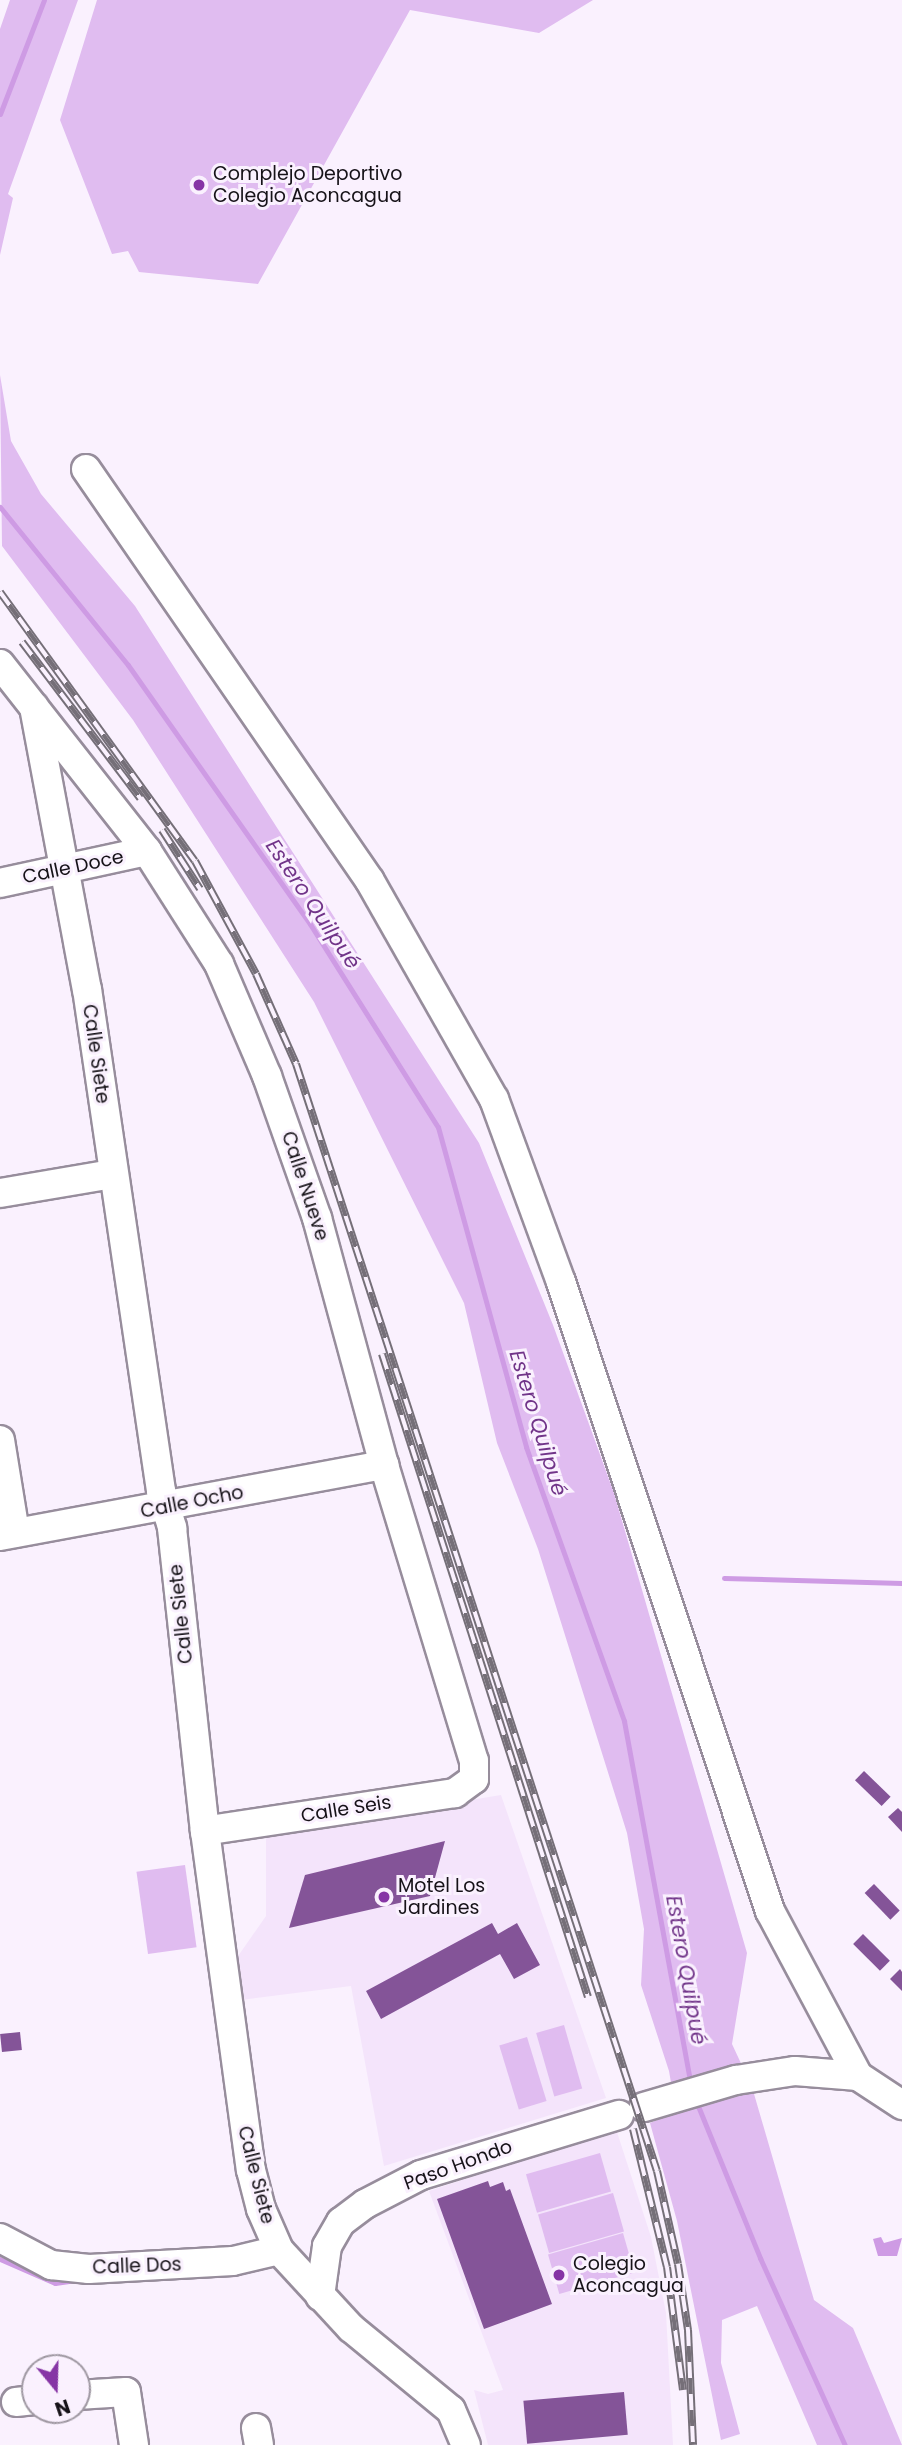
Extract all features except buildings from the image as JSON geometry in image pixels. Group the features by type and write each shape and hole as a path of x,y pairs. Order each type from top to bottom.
{"street":[{"path":"86,469 370,881 494,1099 561,1282 770,1911 858,2076 902,2105"},
{"name":"Calle Nueve","path":"0,664 147,851 219,964 267,1076 317,1218 384,1465 475,1772"},
{"name":"Calle Siete","path":"34,707 66,868 112,1174 166,1508 172,1528 205,1831 239,2104 261,2209 279,2250 351,2328 451,2410 466,2445"},
{"name":"Calle Doce","path":"0,883 147,851"},
{"path":"0,1193 112,1174"},
{"path":"0,1440 8,1535"},
{"name":"Calle Ocho","path":"8,1535 166,1508 384,1465"},
{"name":"Calle Seis","path":"205,1831 454,1793 469,1786 475,1772"},
{"name":"Paso Hondo","path":"320,2296 327,2246 341,2222 365,2204 421,2175 762,2074 795,2071 858,2076"},
{"name":"Calle Dos","path":"0,2238 51,2265 80,2268 233,2261 279,2250"},
{"path":"91,2394 126,2392 134,2445"}],"shaded area":[{"path":"10,0 78,0 8,194 13,198 0,255 0,29"},
{"name":"Complejo Deportivo Colegio Aconcagua","path":"97,0 593,0 539,33 410,10 258,284 139,272 128,251 112,254 60,120"},
{"path":"0,375 11,441 41,494 135,606 479,1143 553,1325 614,1493 747,1953 732,2044 752,2087 814,2300 853,2328 902,2445 817,2445 757,2306 722,2320 721,2363 740,2434 721,2440 677,2221 650,2123 676,2112 669,2071 641,1985 644,1929 627,1833 538,1549 497,1443 464,1303 314,1002 133,720 2,546"},
{"path":"501,1795 606,2098 384,2166 351,1986 241,2000 236,1959 266,1916 266,1834"},
{"path":"185,1865 197,1947 148,1954 136,1872"},
{"path":"564,2025 582,2088 554,2096 536,2033"},
{"path":"527,2037 547,2101 519,2110 499,2045"},
{"name":"Colegio Aconcagua","path":"616,2129 651,2237 666,2313 673,2445 488,2445 474,2390 488,2394 503,2390 429,2191"},
{"path":"600,2153 611,2191 537,2213 526,2174"},
{"path":"613,2193 624,2231 549,2253 538,2214"},
{"path":"623,2233 634,2272 559,2294 548,2254"},
{"path":"881,2237 884,2243 902,2238 897,2256 878,2256 873,2239"}],"waterway":[{"name":"Estero Quilpué","path":"0,114 44,0"},
{"name":"Estero Quilpué","path":"0,507 128,665 310,924 438,1127 526,1447 624,1721 691,2085"},
{"path":"724,1578 902,1583"},
{"name":"Estero Quilpué","path":"696,2101 760,2258 845,2445"},
{"path":"0,2259 55,2283 76,2280"}],"railway":[{"path":"0,592 195,861 256,974 296,1064 657,2171 678,2264 688,2330 693,2445"},
{"path":"22,642 140,798"},
{"path":"162,830 200,889"},
{"path":"382,1354 588,1997"},
{"path":"633,2129 667,2267 683,2390"}],"place":[{"name":"Complejo Deportivo Colegio Aconcagua","path":"199,185"},
{"name":"Motel Los Jardines","path":"384,1897"},
{"name":"Colegio Aconcagua","path":"559,2275"}]}
